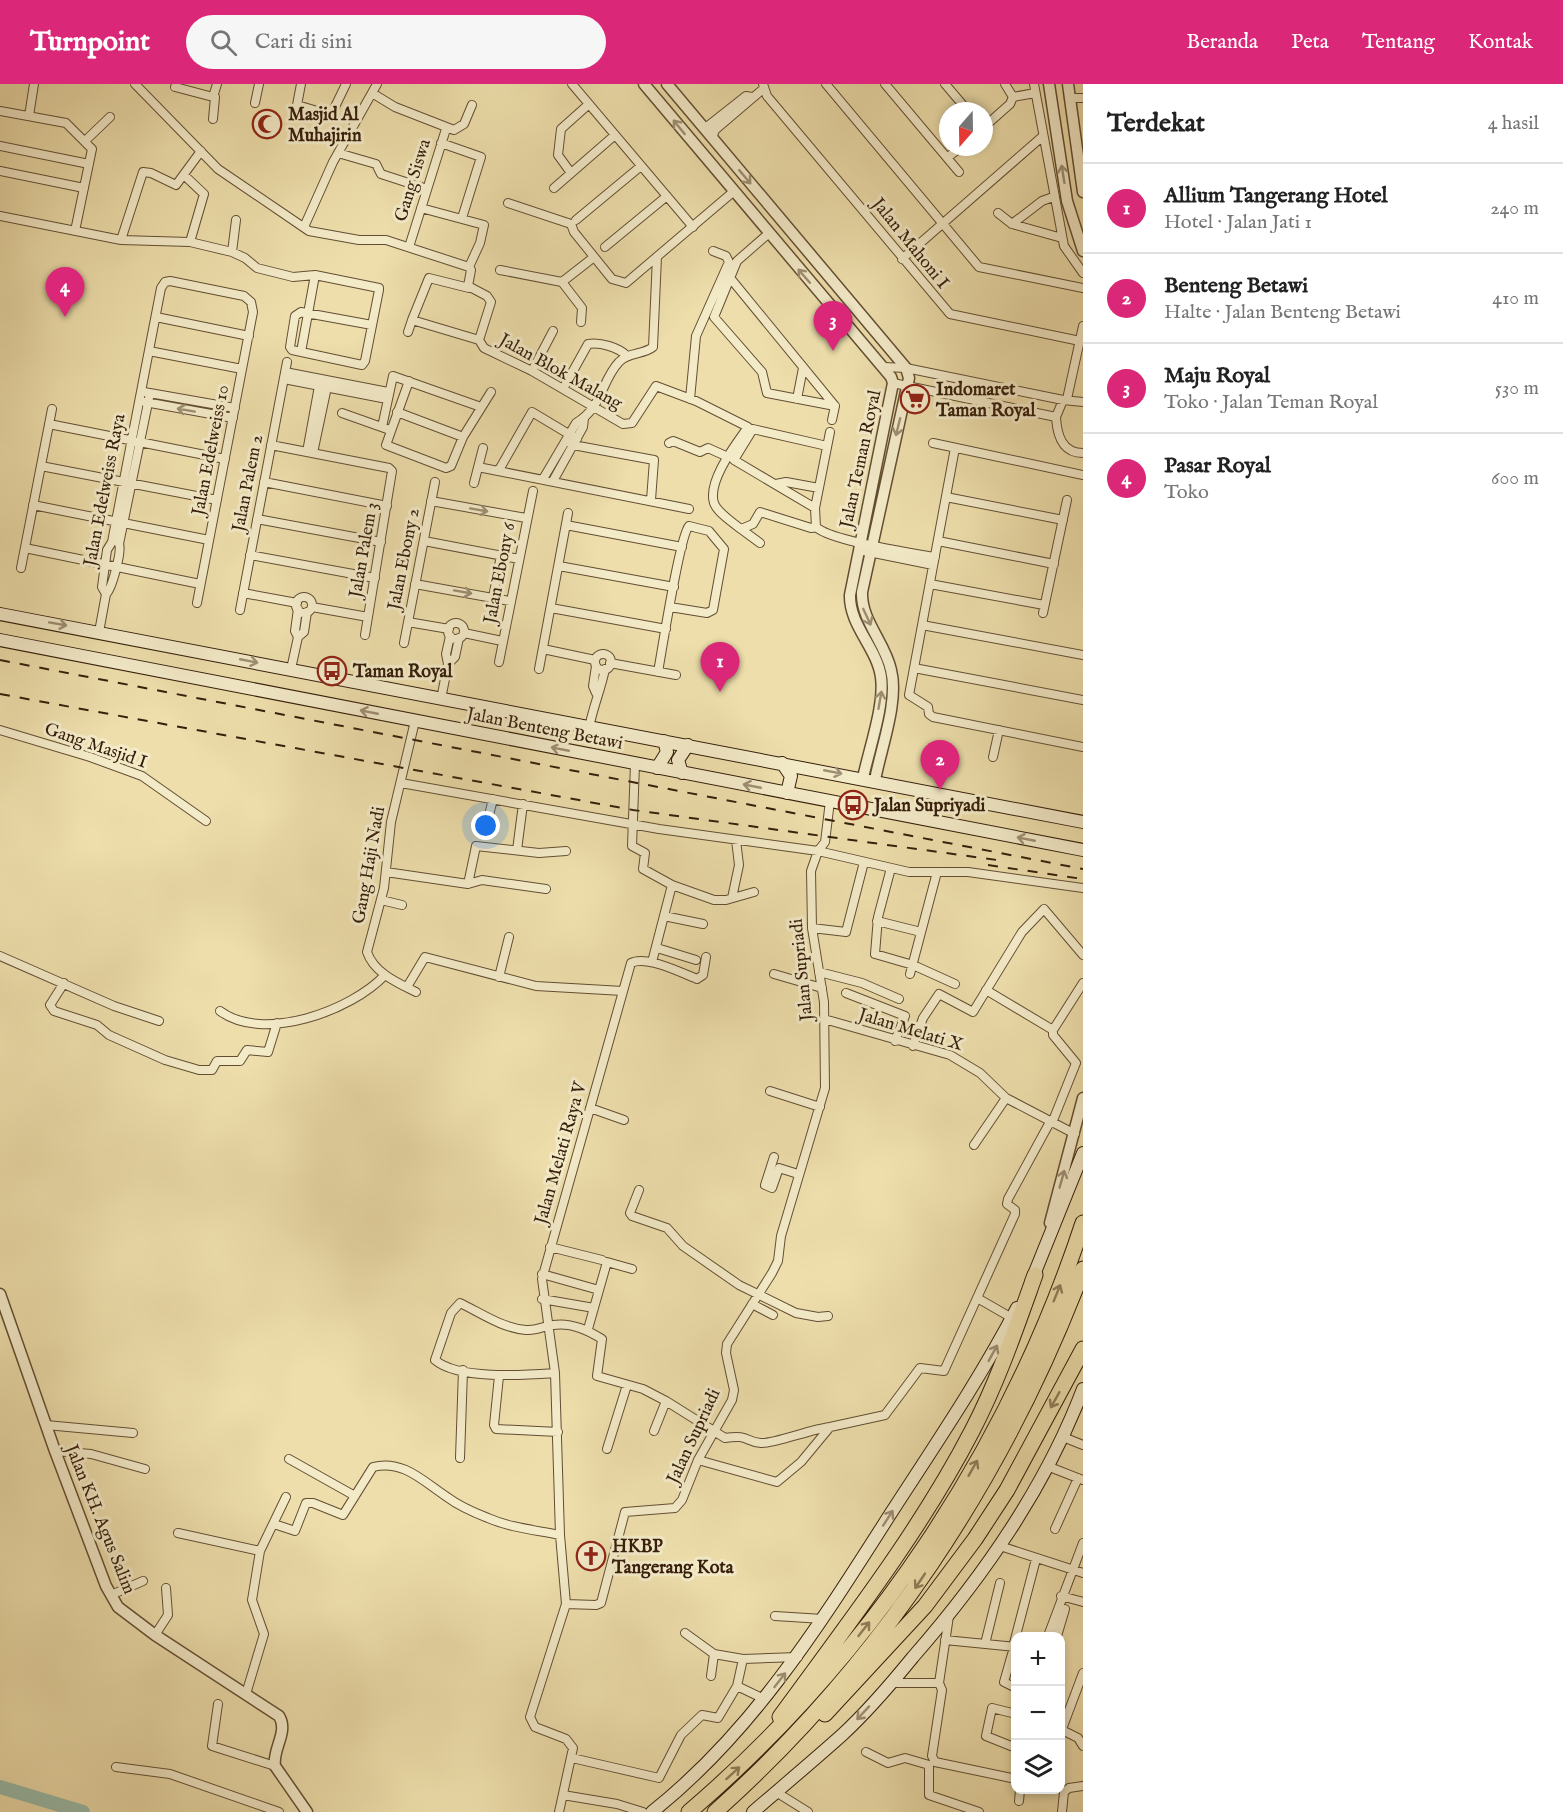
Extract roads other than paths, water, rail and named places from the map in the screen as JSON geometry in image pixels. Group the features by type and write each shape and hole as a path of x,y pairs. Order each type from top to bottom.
{"highway":[{"path":"689,1812 751,1756 820,1684 895,1590 939,1526 1013,1395 1060,1287 1083,1223"},
{"path":"763,1769 830,1694 910,1596 952,1533 1000,1453 1022,1411 1083,1269"},
{"path":"751,1756 871,1592 954,1463 1003,1366 1035,1275"},
{"path":"715,1812 828,1711 939,1588 1007,1490 1083,1348"}],"main road":[{"name":"Jalan Benteng Betawi","path":"0,614 589,728 869,779 1083,822"},
{"name":"Jalan Benteng Betawi","path":"0,640 1083,850"},
{"path":"657,768 667,752 664,741"},
{"path":"682,772 678,760 688,745"},
{"path":"783,763 791,776 787,793"},
{"path":"801,796 798,779 809,768"},
{"path":"651,1812 702,1766 764,1699 798,1657 823,1619 979,1376 1012,1318 1035,1275 1083,1153"},
{"path":"753,1812 843,1734 949,1616 1000,1546 1063,1437 1083,1389"}],"street":[{"path":"29,116 34,84"},
{"path":"135,84 227,176 253,191 304,227 320,235 386,240 469,267"},
{"path":"213,119 217,84"},
{"path":"255,103 259,84"},
{"path":"301,84 297,102 299,106 331,115 346,84"},
{"path":"304,227 338,153 377,84"},
{"path":"572,84 693,227"},
{"name":"Jalan Teman Royal","path":"644,84 768,234 793,249 906,368 909,386 862,592 863,609 889,663 892,678 892,699 875,748"},
{"name":"Jalan Teman Royal","path":"667,84 703,126 793,249 884,367 893,383 850,589 852,612 881,677 875,748 869,779"},
{"path":"826,84 943,224 984,269 1083,288"},
{"path":"885,84 959,171"},
{"path":"945,84 960,102"},
{"path":"1005,84 1013,97"},
{"path":"1049,84 1067,201 1083,251"},
{"path":"1068,84 1083,192"},
{"path":"175,87 214,97"},
{"path":"712,138 715,130 751,102 752,97 763,87"},
{"name":"Jalan Mahoni I","path":"763,87 902,259 950,314 1080,341"},
{"path":"993,119 1010,104 1013,97 1034,88 1062,238 1070,256 1083,273"},
{"path":"372,93 395,107 446,129"},
{"path":"703,126 708,126 746,96 752,97"},
{"path":"1070,98 1083,98"},
{"path":"571,173 558,155 561,129 589,104"},
{"name":"Gang Siswa","path":"409,247 446,129 454,130 462,126 472,105"},
{"path":"0,111 64,122 87,143 92,151 75,231"},
{"path":"87,143 110,117"},
{"path":"554,188 615,135"},
{"path":"902,259 1043,136"},
{"path":"441,143 481,157 462,218"},
{"path":"0,146 89,164"},
{"path":"121,240 142,172 151,173 172,185 179,182 201,151"},
{"path":"338,153 376,164 381,174 427,189"},
{"path":"576,220 641,166"},
{"path":"0,171 84,188"},
{"path":"184,175 204,194 190,242"},
{"path":"508,203 571,224 574,232 612,279 626,282 733,192"},
{"path":"605,248 667,196"},
{"path":"1012,224 1042,201 1053,197"},
{"path":"421,208 484,225 469,267 471,272 467,283 469,288"},
{"path":"998,213 1012,224 1062,238"},
{"path":"0,216 121,240 190,242 232,252 245,258 257,268 293,277 315,275 377,286 379,290 365,361 360,365 302,352 290,347 295,316 301,312 372,325"},
{"path":"232,252 236,220"},
{"path":"768,234 737,261 714,317 762,372 766,378 765,388 768,394 835,405"},
{"path":"690,399 696,336 729,262 726,256 713,251"},
{"path":"562,282 594,257"},
{"path":"553,481 572,440 576,423 584,418 603,394 617,364 627,356 650,350 654,343 657,257"},
{"path":"500,270 562,282 582,308 581,322"},
{"path":"302,352 315,275"},
{"path":"408,332 429,278 469,288"},
{"path":"731,279 835,405"},
{"name":"Jalan Edelweiss 10","path":"165,282 170,280 244,296 251,302 254,312 197,603"},
{"name":"Jalan Edelweiss Raya","path":"106,594 111,590 116,566 120,522 145,397 149,351 165,282"},
{"name":"Jalan Blok Malang","path":"469,288 487,296 491,302 479,340 484,348 532,371 623,424 632,423 654,386 690,399 748,427 728,457 718,478 714,501 741,529 760,543"},
{"path":"156,317 249,336"},
{"path":"412,320 479,340"},
{"path":"1083,326 1080,358 1065,400 1056,417 1057,433 1063,445 1071,452 1083,453"},
{"path":"532,371 553,331"},
{"path":"562,389 588,344 604,345 620,350 627,356"},
{"path":"149,351 242,369"},
{"name":"Jalan Palem 2","path":"240,610 287,362"},
{"path":"884,367 906,368 1083,402"},
{"path":"797,399 803,368"},
{"path":"284,375 323,386 387,395"},
{"path":"284,375 387,395"},
{"path":"482,407 393,376 387,395 386,445 449,468 463,437 482,407 491,392"},
{"path":"386,428 397,412 409,381"},
{"path":"893,383 1056,417"},
{"path":"271,445 310,453 323,386"},
{"path":"145,397 235,408"},
{"path":"145,397 233,418"},
{"path":"832,420 835,405"},
{"path":"21,568 52,409"},
{"path":"397,412 463,437"},
{"path":"499,471 532,412 572,440 654,460 651,500"},
{"path":"342,413 386,428"},
{"path":"49,424 225,459"},
{"path":"815,508 735,460 753,429 827,446"},
{"path":"830,432 815,508 816,527 821,532 860,546 934,561"},
{"path":"543,479 572,440"},
{"path":"669,443 674,441 700,452 708,448 728,457"},
{"path":"933,443 1070,469 1083,475"},
{"path":"474,483 483,448"},
{"path":"955,448 909,695 924,703 928,707 930,716 1083,747"},
{"name":"Jalan Palem 3","path":"310,453 389,468 392,471 365,635"},
{"path":"41,466 217,500"},
{"path":"478,466 689,509"},
{"name":"Jalan Ebony 2","path":"404,643 435,482"},
{"path":"776,484 786,482 819,488"},
{"path":"264,483 387,506"},
{"name":"Jalan Ebony 6","path":"499,662 533,491"},
{"path":"946,497 1063,520"},
{"path":"930,584 1043,609 1066,500"},
{"path":"431,501 526,518"},
{"path":"33,505 209,540"},
{"path":"741,529 753,524 760,512 810,528 816,527"},
{"path":"539,669 568,513"},
{"path":"257,519 381,542"},
{"name":"Jalan Edelweiss Raya","path":"99,632 106,594 102,587 107,550 120,522"},
{"path":"566,525 682,547"},
{"path":"658,672 670,607 687,526 710,531 724,549 713,610 707,614 670,607"},
{"path":"424,541 519,559"},
{"path":"938,542 1054,564"},
{"path":"25,548 200,584"},
{"path":"250,555 375,578"},
{"path":"493,598 501,555"},
{"path":"559,566 674,587"},
{"path":"416,584 510,601"},
{"path":"850,589 862,592"},
{"path":"243,593 304,608 368,617"},
{"path":"291,669 298,637 295,631 304,608"},
{"path":"551,608 666,629"},
{"path":"408,622 455,634 502,641"},
{"path":"922,625 1083,655"},
{"path":"441,699 448,664 446,654 455,634"},
{"path":"543,649 602,664 676,675"},
{"path":"589,728 596,693 593,686 602,664"},
{"path":"914,668 1083,700"},
{"name":"Gang Haji Nadi","path":"415,721 387,843 386,872 381,900 367,952 371,960 386,975 416,992"},
{"name":"Gang Masjid I","path":"0,730 90,757 142,776 206,821"},
{"path":"993,757 999,730"},
{"path":"635,764 632,846 646,855 643,869 672,885 714,900 753,892"},
{"path":"401,783 736,840 818,851 909,872 1010,877 1083,888"},
{"path":"487,823 493,799"},
{"name":"Jalan Supriadi","path":"566,1604 596,1605 601,1603 625,1512 675,1508 682,1500 698,1460 734,1395 727,1344 778,1261 781,1236 825,1088 825,1019 812,928 811,871 818,851 825,842 830,801"},
{"path":"517,850 523,804"},
{"path":"732,898 740,865 736,840"},
{"path":"468,884 476,846 545,853 566,850"},
{"path":"812,928 846,932 864,862"},
{"path":"891,868 877,921 875,954 912,970 955,984"},
{"path":"386,872 468,884 482,880 546,889"},
{"path":"912,970 937,872"},
{"path":"672,885 652,962 697,979 703,975 706,957"},
{"path":"381,900 402,905"},
{"path":"914,1046 923,1018 939,994 972,1013 1022,932 1044,909 1083,955"},
{"path":"664,916 703,924"},
{"path":"877,921 921,932"},
{"path":"499,977 509,937"},
{"path":"657,948 696,960"},
{"path":"0,956 114,1006 159,1021"},
{"path":"407,987 425,957 536,986 623,991"},
{"name":"Jalan Melati Raya V","path":"566,1604 560,1535 555,1373 542,1299 542,1274 631,963 652,962"},
{"path":"819,972 862,983 899,999"},
{"path":"774,974 822,988"},
{"path":"220,1011 241,1023 300,1022 359,995 375,986 386,975"},
{"path":"64,983 50,1005 54,1011 97,1025 120,1040 165,1060 204,1071 212,1070 217,1061 240,1061 247,1050 270,1051 277,1023"},
{"path":"555,1373 499,1376 463,1370 435,1360 451,1313 460,1303 506,1326 526,1330 562,1325 588,1329 602,1339 597,1376 643,1389 725,1438 742,1435 761,1443 882,1417 890,1411 920,1368 944,1371 979,1299 1015,1214 1007,1201 1051,1122 1076,1066 1074,1060 1053,1035 1053,1029 1083,983"},
{"path":"986,990 1053,1029"},
{"path":"846,993 905,1016 895,1041"},
{"name":"Jalan Melati X","path":"825,1019 950,1055 966,1063 1006,1098 1075,1134"},
{"path":"770,1091 820,1107"},
{"path":"974,1145 1006,1098"},
{"path":"1035,1275 1083,1098"},
{"path":"590,1108 624,1120"},
{"path":"774,1157 765,1185 772,1188 779,1168 798,1174"},
{"path":"639,1190 630,1213 632,1216 667,1228 683,1246 701,1257 727,1279 796,1313 818,1317 828,1316"},
{"path":"550,1247 602,1260"},
{"path":"588,1329 608,1262 632,1269"},
{"path":"542,1274 599,1290"},
{"name":"Jalan KH. Agus Salim","path":"0,1294 55,1451 111,1595 124,1613 272,1710 282,1721 282,1733 274,1757 275,1766"},
{"path":"542,1299 594,1308"},
{"path":"979,1299 1012,1318"},
{"path":"752,1304 773,1315"},
{"path":"460,1458 463,1370"},
{"path":"499,1376 494,1425 496,1429 558,1431"},
{"path":"607,1449 627,1385"},
{"path":"654,1431 666,1401"},
{"path":"46,1425 133,1433"},
{"path":"698,1460 777,1482 798,1465 830,1427"},
{"path":"1063,1437 1083,1445"},
{"path":"55,1451 91,1454 146,1469"},
{"path":"289,1459 355,1496"},
{"path":"274,1524 295,1531 306,1503 313,1503 343,1515 373,1467 383,1465 398,1466 421,1477 448,1498 488,1518 512,1526 560,1535"},
{"path":"1047,1466 1081,1479 1055,1529"},
{"path":"246,1694 264,1634 252,1600 260,1551 286,1497"},
{"path":"178,1533 260,1551"},
{"path":"1049,1632 1061,1596 1083,1543"},
{"path":"1000,1546 1083,1573"},
{"path":"1017,1632 1036,1559"},
{"path":"111,1595 143,1581"},
{"path":"985,1644 1000,1583"},
{"path":"155,1635 168,1615 166,1588"},
{"path":"1061,1596 1083,1602"},
{"path":"559,1812 573,1748 570,1743 535,1727 530,1717 566,1604"},
{"path":"1058,1632 1065,1609"},
{"path":"775,1616 823,1619"},
{"path":"949,1616 939,1683 942,1690 933,1760 1011,1778"},
{"path":"685,1633 714,1654 742,1659 798,1657"},
{"path":"945,1640 1011,1649"},
{"path":"711,1676 714,1654"},
{"path":"1011,1657 1004,1683 1011,1686"},
{"path":"572,1758 659,1778 681,1735 702,1715 718,1718 737,1686 742,1659"},
{"path":"1065,1719 1083,1673"},
{"path":"891,1683 939,1683"},
{"path":"737,1686 764,1699"},
{"path":"218,1704 212,1746 275,1766 308,1812"},
{"path":"1011,1713 992,1708 986,1736 1011,1746"},
{"path":"1065,1731 1078,1738 1083,1746"},
{"path":"866,1752 888,1763 905,1758 928,1765 928,1796 979,1812"},
{"path":"116,1767 170,1774 279,1812"},
{"path":"1062,1812 1064,1792 1070,1788 1083,1786"},
{"path":"777,1792 808,1812"},
{"path":"1019,1801 1020,1794"},
{"path":"563,1795 640,1811"}],"waterway":[{"path":"0,1787 83,1812"}],"railway":[{"path":"0,660 1083,869"},
{"path":"0,694 633,810 997,860"},
{"path":"988,865 1083,879"}],"place":[{"name":"Masjid Al Muhajirin","path":"267,124"},
{"name":"Pasar Royal","path":"65,317"},
{"name":"Maju Royal","path":"833,351"},
{"name":"Indomaret Taman Royal","path":"915,399"},
{"name":"Taman Royal","path":"332,671"},
{"name":"Allium Tangerang Hotel","path":"720,692"},
{"name":"Benteng Betawi","path":"940,790"},
{"name":"Jalan Supriyadi","path":"853,805"},
{"name":"HKBP Tangerang Kota","path":"591,1556"}]}
